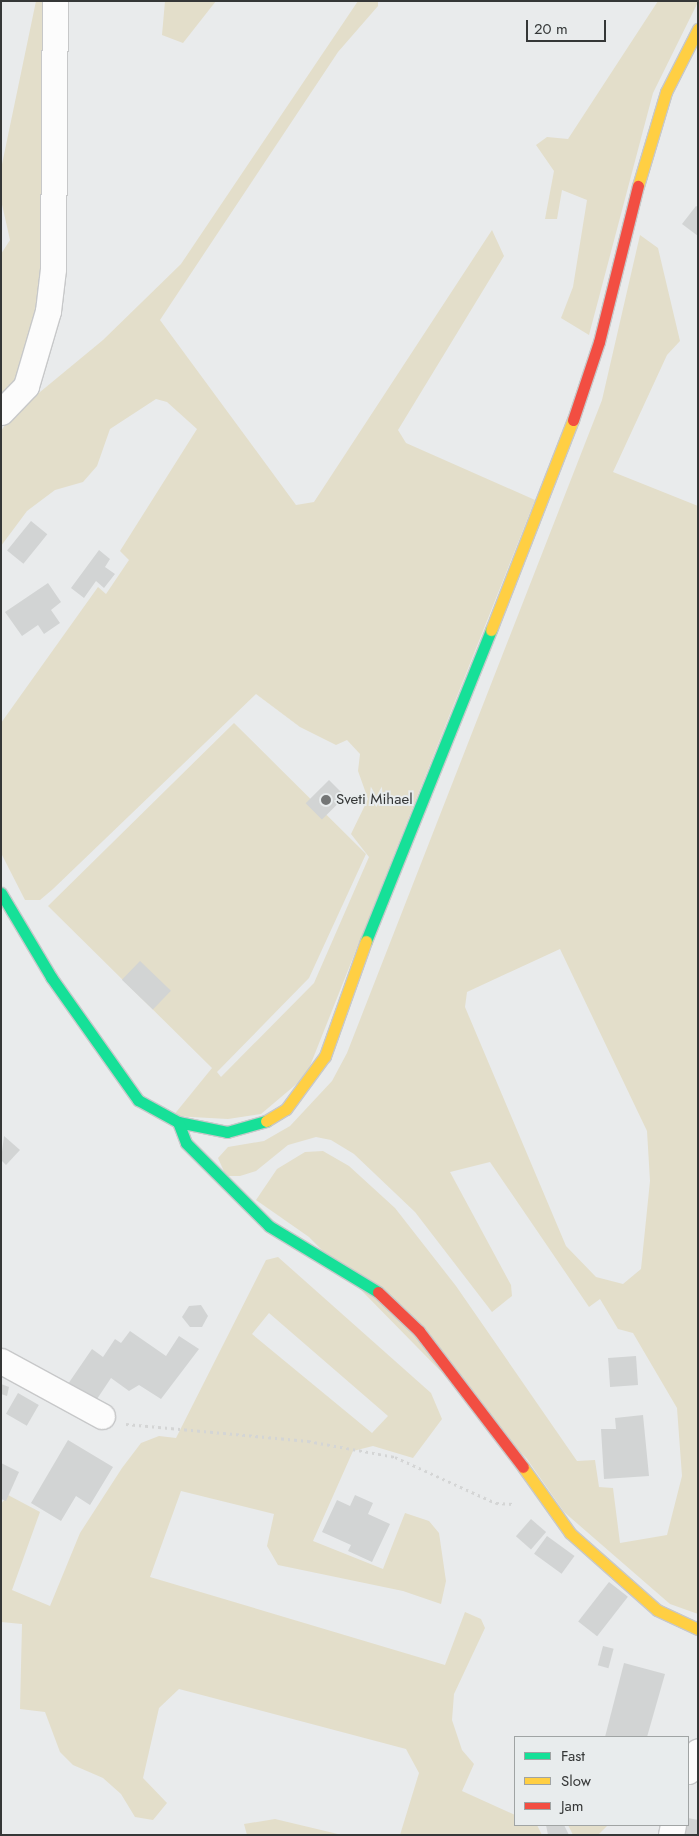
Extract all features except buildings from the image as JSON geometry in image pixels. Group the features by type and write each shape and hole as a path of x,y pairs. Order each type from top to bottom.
{"street":[{"path":"1,412 26,386 48,311 53,269 55,1"},
{"path":"1,894 51,977 138,1100 178,1122 227,1132 260,1124 286,1108 325,1056 392,871 556,476 599,342 626,226 666,92 698,29"},
{"path":"178,1122 186,1143 269,1226 379,1293 419,1331 484,1412 570,1533 613,1574 657,1610 698,1629"},
{"path":"1,1361 102,1416"},
{"path":"689,1769 698,1751"}],"path":[{"path":"102,1416 138,1427 308,1441 395,1457 496,1503 526,1505 538,1490"}],"shaded area":[{"path":"36,1 45,1 44,269 27,374 1,397 1,254 10,240 1,200 1,169"},
{"path":"165,1 216,1 183,43 162,35"},
{"path":"358,1 378,1 378,6 338,52 160,320 296,505 314,502 492,230 504,256 398,430 406,443 535,500 306,1076 261,1114 228,1119 173,1116 212,1068 48,906 234,723 366,854 309,978 217,1072 221,1077 314,983 369,857 351,834 368,799 358,771 360,754 347,740 336,745 300,727 256,694 53,889 40,900 25,900 1,853 1,723 98,587 106,594 129,560 120,551 197,429 167,402 156,399 110,429 97,466 83,482 55,490 27,511 1,546 1,431 11,416 103,340 181,264"},
{"path":"658,1 698,2 653,93 589,335 561,318 573,287 587,200 562,190 557,219 545,219 554,171 536,145 547,137 568,139"},
{"path":"640,235 658,248 680,341 667,355 613,472 698,506 698,1614 670,1604 564,1512 527,1459 309,1237 256,1200 277,1169 305,1152 323,1151 349,1166 395,1208 456,1286 577,1461 595,1460 599,1487 613,1488 620,1543 667,1535 682,1476 677,1408 633,1333 618,1329 600,1299 589,1307 490,1162 450,1172 511,1285 512,1296 492,1312 415,1212 354,1154 331,1140 316,1137 288,1145 256,1171 240,1176 226,1176 218,1158 228,1147 264,1141 290,1126 332,1081 347,1053 602,400","holes":["560,949 647,1131 650,1181 641,1269 623,1284 596,1277 566,1246 465,1007 467,992"]},
{"path":"278,1257 431,1393 442,1419 413,1458 373,1446 353,1451 313,1541 383,1569 405,1513 429,1521 439,1533 446,1581 441,1604 403,1591 278,1565 267,1546 274,1514 181,1491 150,1577 445,1665 465,1612 481,1619 485,1628 454,1694 452,1720 462,1750 474,1764 462,1791 514,1815 514,1826 538,1826 542,1835 400,1835 419,1773 406,1749 179,1689 159,1708 143,1778 167,1803 153,1820 135,1817 121,1794 103,1778 73,1765 60,1752 45,1712 20,1709 22,1624 1,1622 1,1504 8,1495 40,1512 12,1590 50,1606 80,1533 122,1468 141,1443 159,1436 176,1438 266,1260","holes":["269,1313 388,1416 372,1433 252,1334"]},
{"path":"275,1819 342,1835 247,1835 244,1824"},
{"path":"568,1826 607,1826 598,1835 573,1835"}],"traffic: fast":[{"path":"366,941 491,630"},
{"path":"1,893 51,977 138,1100 178,1122 227,1132 266,1121"},
{"path":"178,1122 186,1143 269,1226 378,1292"}],"traffic: slow":[{"path":"638,186 666,92 698,29"},
{"path":"491,630 573,420"},
{"path":"266,1121 286,1109 325,1056 366,941"},
{"path":"523,1467 570,1533 657,1610 698,1629"}],"traffic: jam":[{"path":"573,420 599,342 638,186"},
{"path":"378,1292 419,1331 523,1467"}],"place":[{"name":"Sveti Mihael","path":"326,800"}]}
